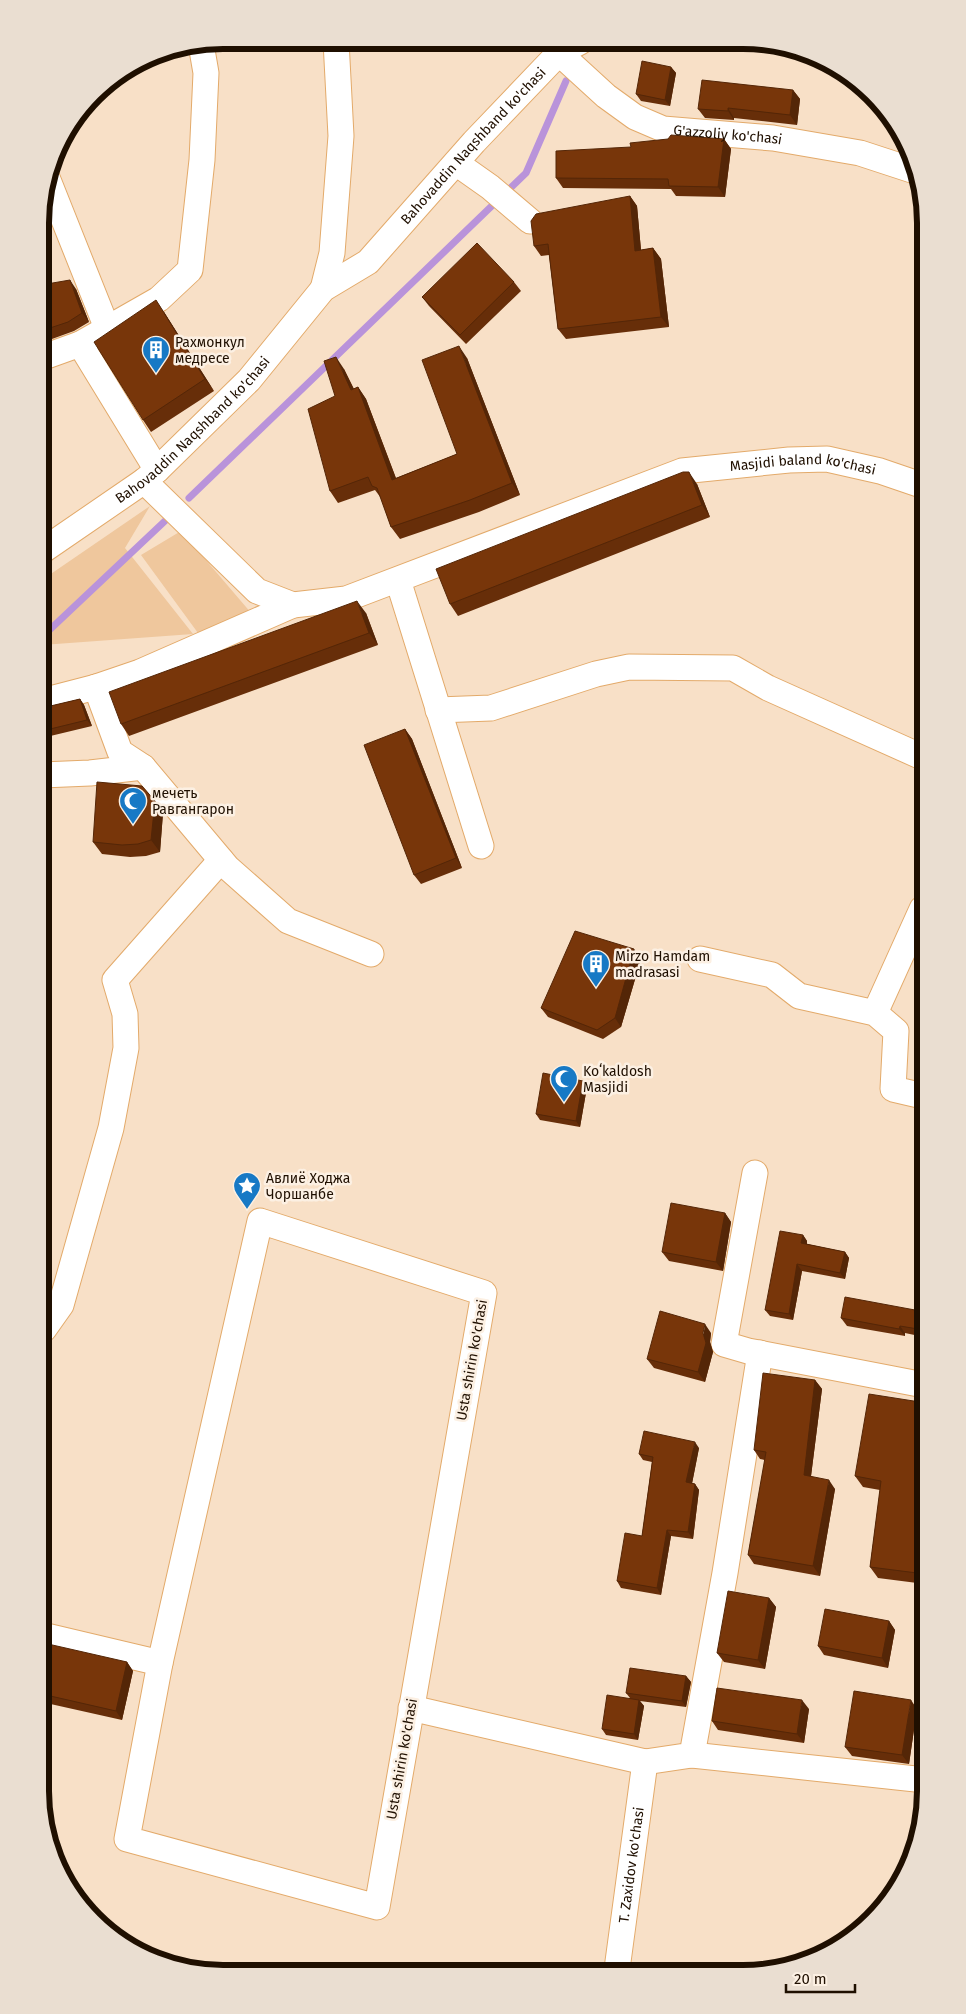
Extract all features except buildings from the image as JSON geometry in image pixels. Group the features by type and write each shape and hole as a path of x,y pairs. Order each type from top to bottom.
{"street":[{"name":"Bahovaddin Naqshband ko'chasi","path":"323,289 332,253 341,136 336,49"},
{"name":"Bahovaddin Naqshband ko'chasi","path":"49,546 151,475 249,380 323,289 368,262 456,163 568,49"},
{"name":"G'azzoliy ko'chasi","path":"570,49 606,96 635,117 663,130 773,138 860,153 908,169"},
{"path":"49,355 80,344 159,299 190,270 202,160 206,73 202,50"},
{"path":"456,163 530,221"},
{"path":"52,190 107,328"},
{"path":"80,344 151,475 257,591 293,605"},
{"name":"Masjidi baland ko'chasi","path":"293,605 346,599 682,471 789,460 827,459 880,471 917,484"},
{"path":"398,580 481,846"},
{"path":"49,699 96,687 140,672 293,605"},
{"path":"438,710 491,708 596,674 629,667 733,668 768,688 917,755"},
{"path":"96,687 120,752 143,767 227,867 288,921 371,954"},
{"path":"49,775 90,773 143,767"},
{"path":"49,1322 61,1305 110,1128 126,1048 125,1014 114,980 221,860"},
{"path":"875,1013 917,920"},
{"path":"700,959 772,975 799,996 875,1013 896,1032 893,1089 917,1095"},
{"path":"754,1173 724,1344 917,1385"},
{"name":"Usta shirin ko'chasi","path":"260,1222 484,1294 411,1708 377,1907 127,1839 160,1663 260,1222"},
{"path":"692,1755 725,1573 760,1353"},
{"path":"49,1637 160,1663"},
{"path":"411,1708 644,1762 692,1755 917,1779"},
{"name":"T. Zaxidov ko'chasi","path":"617,1965 644,1762"}],"shaded area":[{"path":"150,506 125,548 193,634 49,644 49,575"},
{"path":"181,531 252,614 198,633 141,555"}],"waterway":[{"path":"189,498 526,173 566,81"},
{"path":"49,630 166,520"}],"place":[{"name":"Рахмонкул медресе","path":"156,374"},
{"name":"мечеть Равгангарон","path":"133,825"},
{"name":"Mirzo Hamdam madrasasi","path":"596,988"},
{"name":"Koʻkaldosh Masjidi","path":"564,1103"},
{"name":"Авлиё Ходжа Чоршанбе","path":"247,1210"}]}
